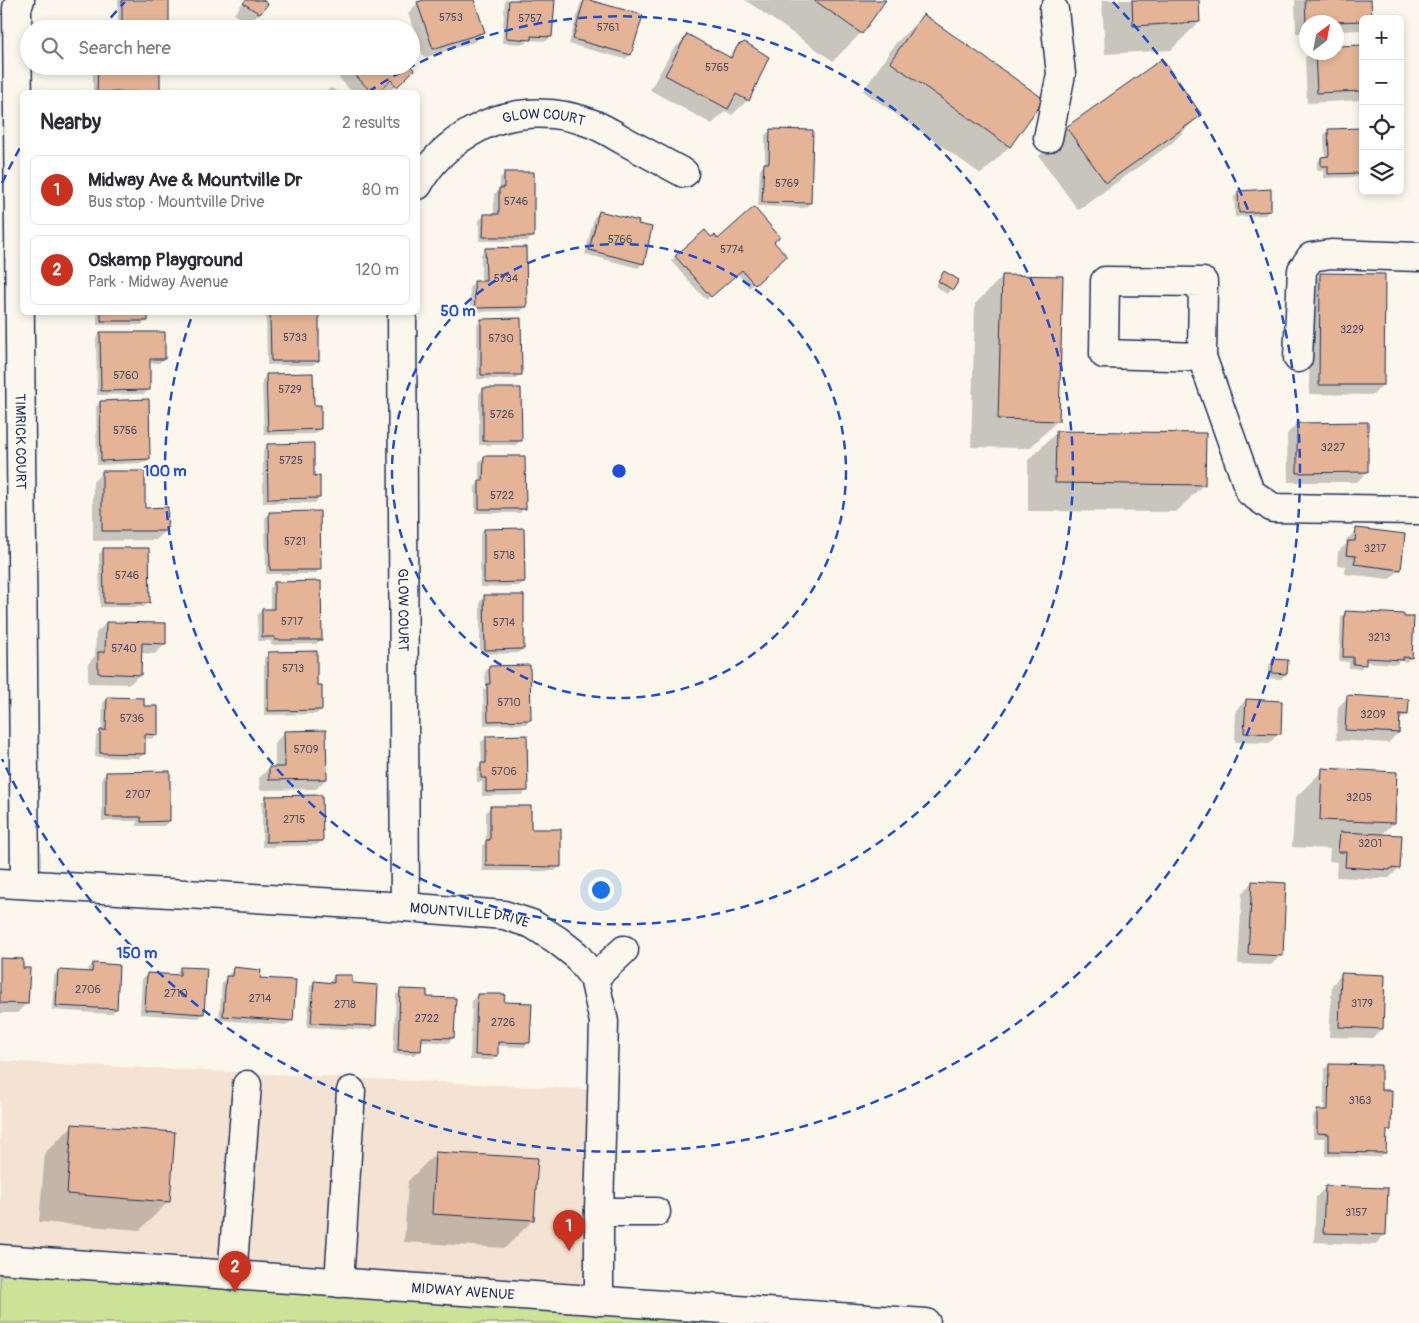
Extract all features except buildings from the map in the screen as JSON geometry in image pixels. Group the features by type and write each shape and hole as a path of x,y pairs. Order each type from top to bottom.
{"street":[{"name":"TIMRICK COURT","path":"13,883 17,8 20,0"},
{"path":"1048,138 1061,74 1049,3"},
{"name":"GLOW COURT","path":"420,182 436,160 456,140 482,125 508,116 537,113 566,116 593,124 684,172"},
{"path":"1298,358 1302,270 1311,257 1331,254 1419,257"},
{"name":"GLOW COURT","path":"402,315 404,907"},
{"path":"1202,357 1250,492 1273,508 1419,510"},
{"name":"MOUNTVILLE DRIVE","path":"13,883 504,915 532,924 576,955 594,978 604,1022 599,1212 600,1302"},
{"path":"594,978 624,950"},
{"path":"232,1276 247,1085"},
{"path":"339,1283 351,1091"},
{"path":"599,1212 656,1212"},
{"name":"MIDWAY AVENUE","path":"0,1259 600,1302 926,1323"}],"shaded area":[{"path":"0,1061 602,1090 599,1301 0,1259"}],"green space":[{"path":"0,1259 926,1323 0,1323"}],"place":[{"name":"Midway Ave & Mountville Dr","path":"569,1251"},
{"name":"Oskamp Playground","path":"235,1292"}]}
